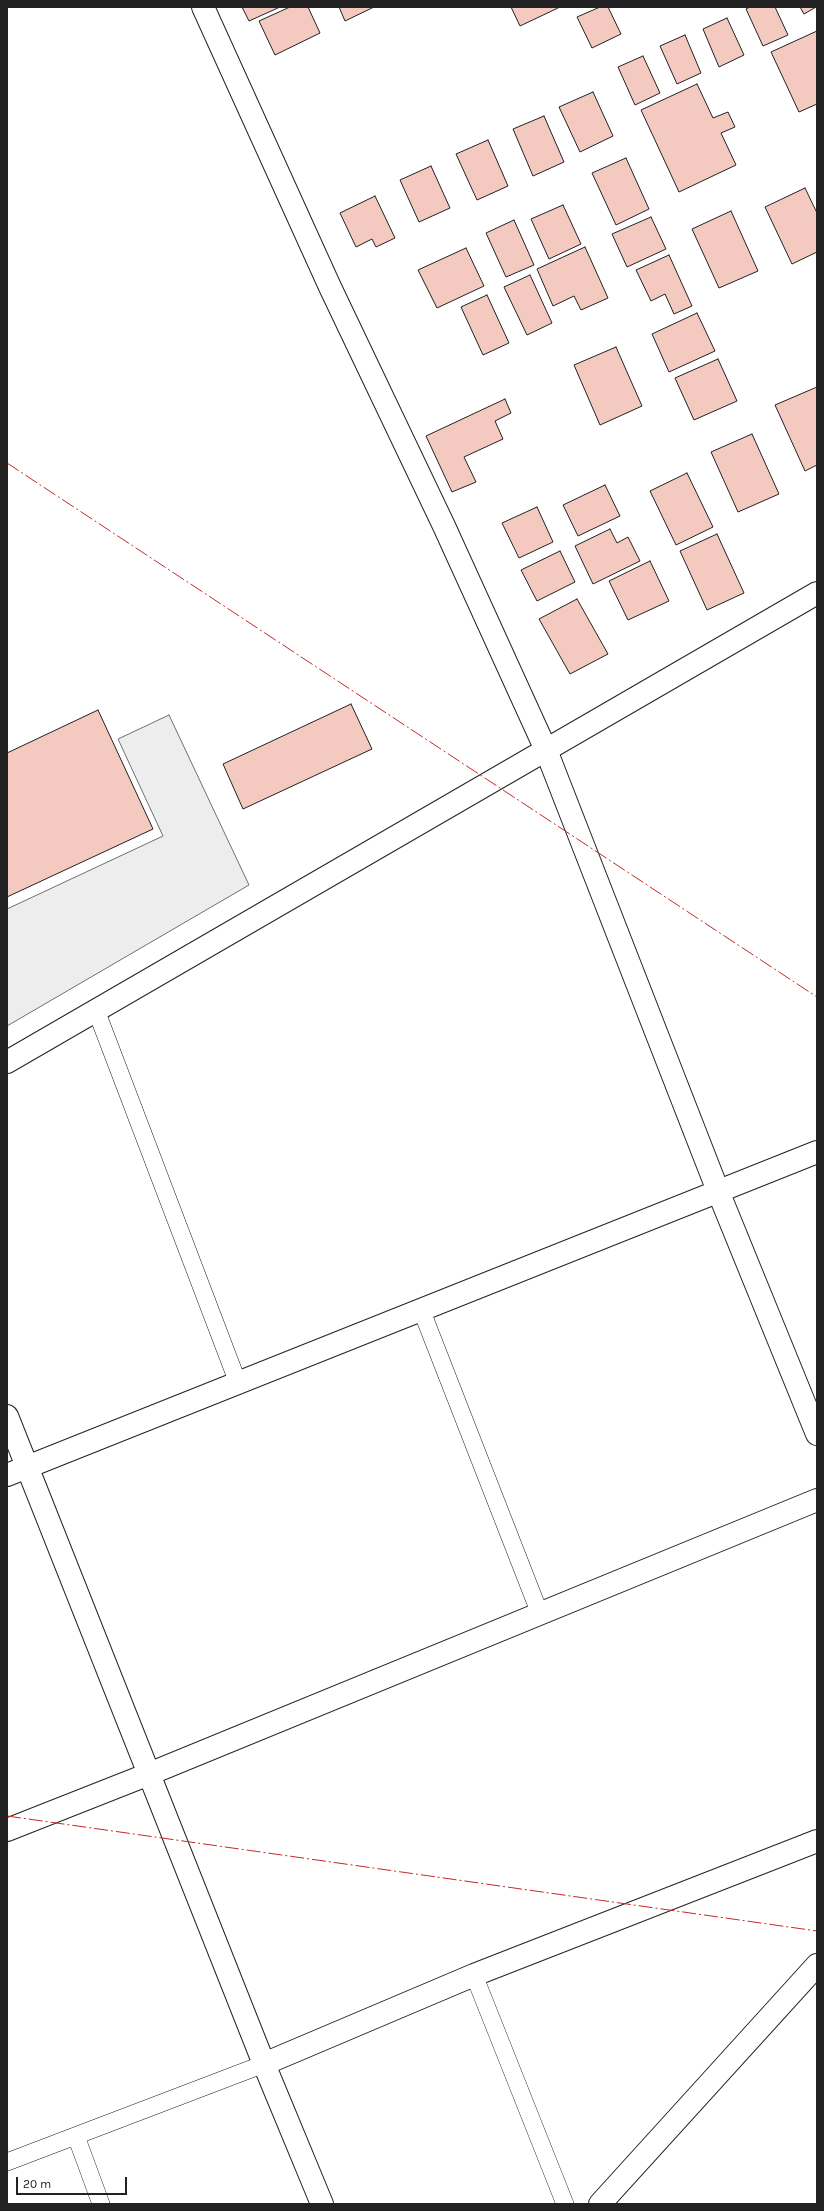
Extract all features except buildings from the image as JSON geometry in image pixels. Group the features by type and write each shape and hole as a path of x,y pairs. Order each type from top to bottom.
{"street":[{"path":"202,7 330,287 444,526 546,750 718,1191 817,1434"},
{"path":"7,1062 817,593"},
{"path":"7,1475 817,1152"},
{"path":"7,1416 264,2064 322,2204"},
{"path":"7,1830 149,1774 817,1500"},
{"path":"264,2064 474,1975 817,1841"},
{"path":"600,2204 817,1965"}],"lane":[{"path":"96,1010 238,1383"},
{"path":"421,1309 540,1614"},
{"path":"474,1975 565,2204"},
{"path":"7,2162 264,2064"},
{"path":"76,2136 101,2204"}],"shaded area":[{"path":"169,715 249,885 7,1026 7,909 163,836 118,739"}],"power":[{"path":"7,463 817,997"},
{"path":"7,1816 817,1931"}]}
